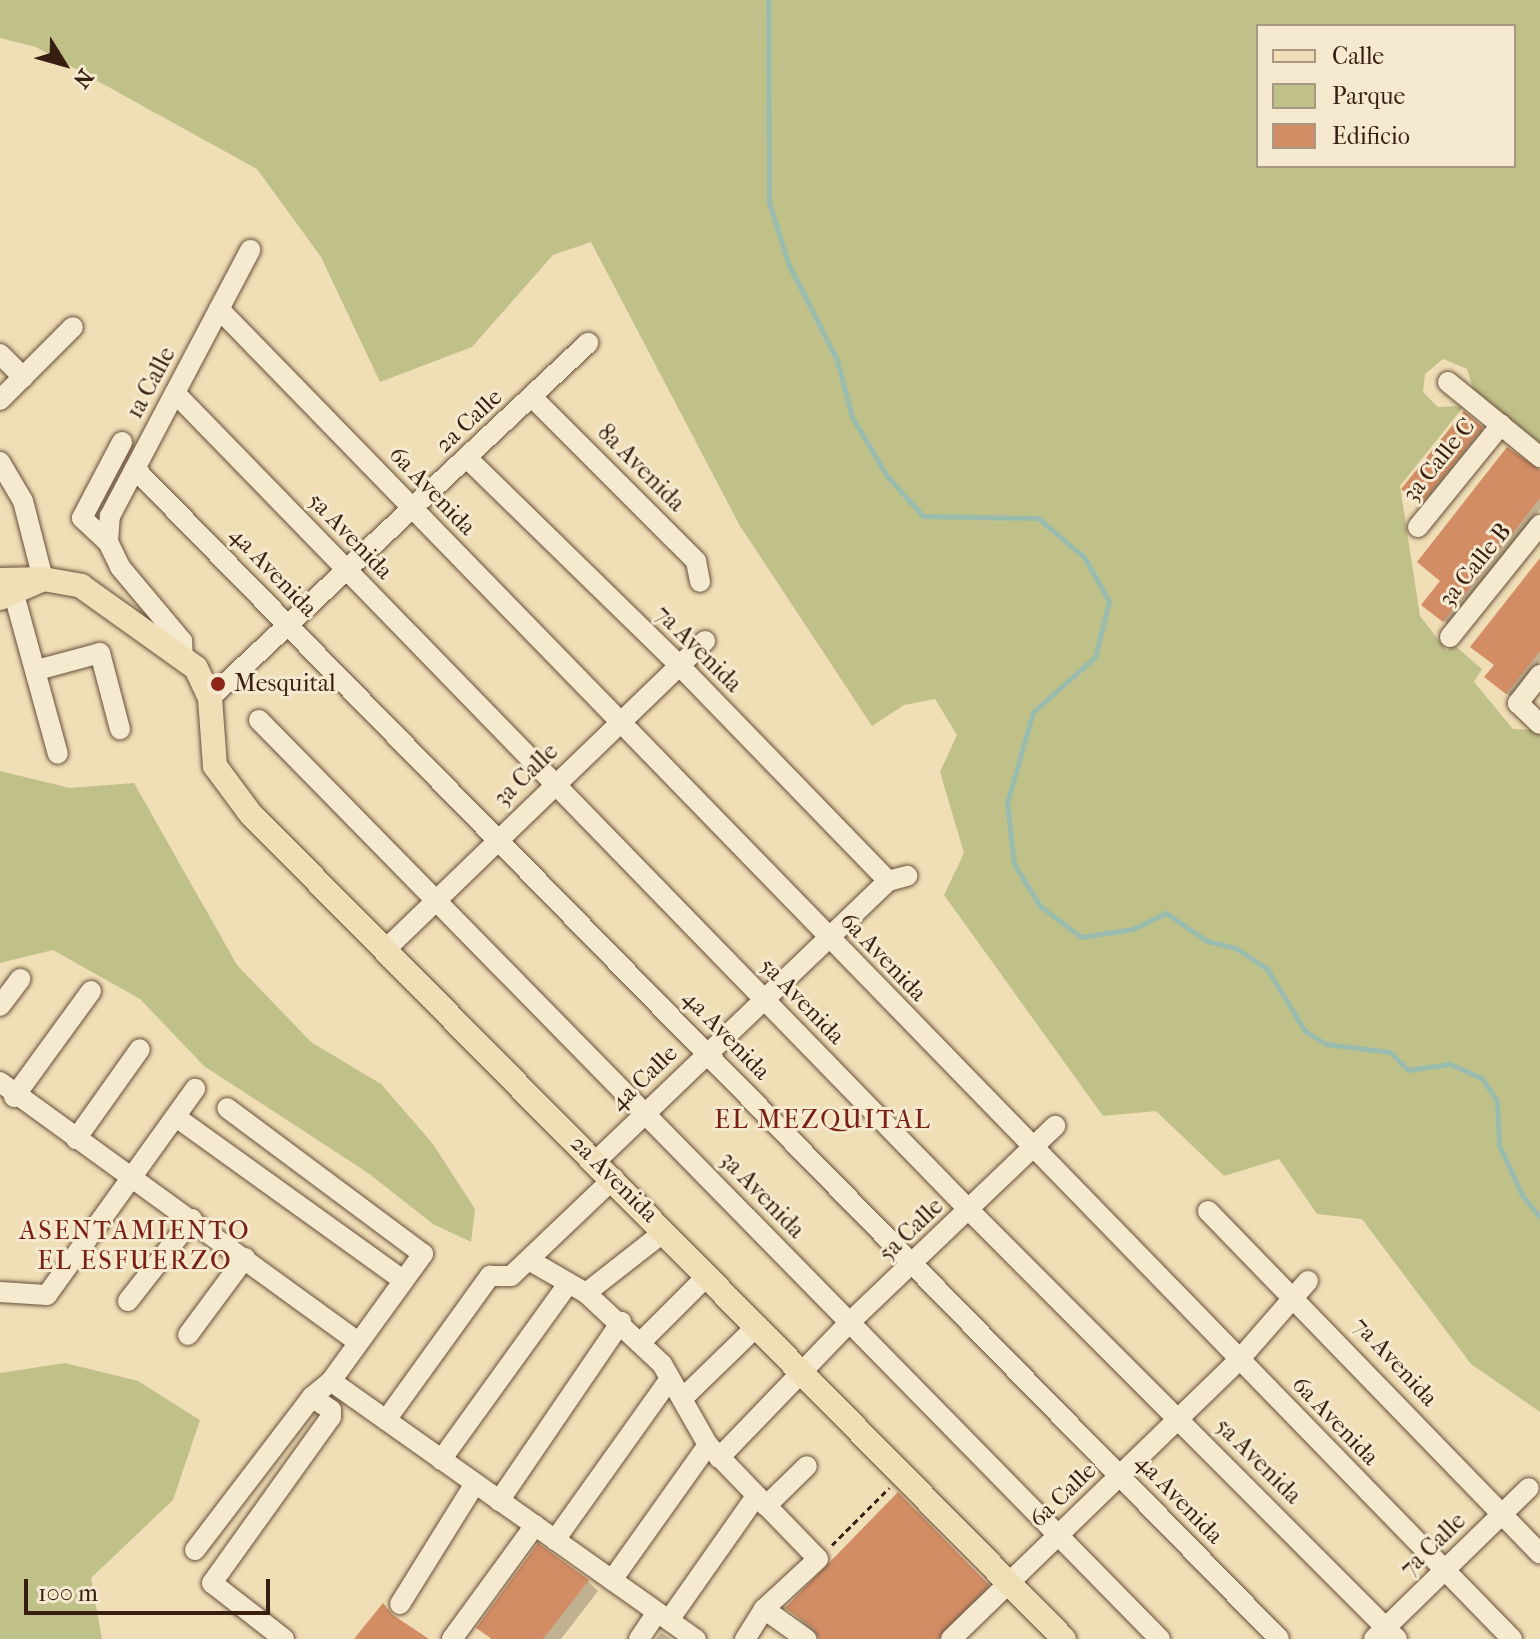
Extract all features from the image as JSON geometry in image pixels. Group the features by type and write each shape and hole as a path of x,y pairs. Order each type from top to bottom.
{"main road":[{"path":"6,588 43,579 91,591 201,673 210,698"},
{"name":"2a Avenida","path":"210,698 213,760 222,781 1062,1638"}],"street":[{"name":"1a Calle","path":"108,542 110,516 250,250"},
{"name":"6a Avenida","path":"219,309 1512,1639"},
{"path":"0,400 73,327"},
{"name":"2a Calle","path":"210,698 290,627 588,343"},
{"path":"0,354 23,377"},
{"path":"1448,382 1540,457"},
{"name":"5a Avenida","path":"175,393 969,1210 1179,1418 1385,1635"},
{"name":"8a Avenida","path":"532,397 696,561 700,582"},
{"name":"3a Calle C","path":"1418,527 1501,425"},
{"path":"122,442 83,512 85,522 108,542 120,567 186,646 183,658"},
{"name":"7a Avenida","path":"467,458 897,878"},
{"path":"0,462 23,501 43,579"},
{"name":"4a Avenida","path":"135,469 1279,1639"},
{"name":"3a Calle B","path":"1450,637 1540,525"},
{"path":"6,588 37,670 58,754"},
{"name":"3a Calle","path":"385,950 705,641"},
{"path":"37,670 100,653 120,729"},
{"path":"1540,675 1518,703 1540,724"},
{"name":"3a Avenida","path":"259,720 1160,1639"},
{"name":"4a Calle","path":"596,1161 828,937 897,878"},
{"path":"0,1006 20,979"},
{"path":"91,991 7,1089 132,1180 192,1219 357,1341"},
{"path":"76,1139 140,1049"},
{"path":"0,1292 47,1295 195,1089"},
{"path":"195,1550 312,1397 331,1381 423,1251 227,1108"},
{"path":"176,1117 403,1280"},
{"name":"5a Calle","path":"612,1580 713,1452 804,1372 850,1322 914,1265 1055,1126"},
{"path":"386,1420 490,1276 511,1276 614,1178"},
{"name":"7a Avenida","path":"1208,1211 1303,1289 1540,1553"},
{"path":"128,1301 192,1219"},
{"path":"441,1460 577,1289 665,1231"},
{"path":"188,1335 245,1258"},
{"path":"529,1260 577,1289 621,1322 684,1397 713,1452 818,1559 764,1609 745,1639"},
{"path":"640,1343 708,1275"},
{"name":"6a Calle","path":"951,1639 1239,1360 1303,1289"},
{"path":"499,1501 621,1322"},
{"path":"684,1397 758,1325"},
{"path":"555,1540 670,1379"},
{"path":"331,1381 696,1639"},
{"path":"284,1639 212,1583 331,1417 331,1410 312,1397"},
{"path":"639,1639 663,1616 760,1502 807,1466"},
{"path":"400,1604 474,1485"},
{"name":"7a Calle","path":"1385,1635 1445,1569 1529,1488"},
{"path":"452,1639 535,1525"},
{"path":"764,1609 806,1639"}],"path":[{"path":"818,1559 903,1475"}],"green space":[{"path":"0,0 1540,0 1540,443 1473,389 1467,369 1443,359 1425,374 1423,392 1438,407 1464,406 1400,486 1420,616 1447,651 1453,644 1482,669 1474,682 1513,729 1540,730 1540,1412 1471,1364 1362,1219 1317,1214 1279,1159 1224,1176 1156,1111 1103,1116 944,895 964,853 940,772 957,735 935,699 904,705 872,726 740,526 591,242 553,255 472,347 380,382 321,257 257,169 36,47 0,38"},
{"path":"0,771 70,788 134,783 237,965 311,1042 381,1084 433,1144 475,1209 471,1242 433,1224 368,1173 204,1066 140,999 53,950 0,963"},
{"path":"65,1363 138,1381 200,1420 173,1500 91,1578 102,1639 0,1639 0,1373"}],"building":[{"path":"1464,411 1483,427 1420,505 1401,489"},
{"path":"1507,447 1540,470 1540,498 1443,622 1421,605 1440,581 1417,562"},
{"path":"1540,558 1540,651 1506,694 1484,677 1494,665 1470,647"},
{"path":"898,1492 989,1585 938,1639 819,1639 814,1628 785,1608"},
{"path":"538,1543 589,1580 543,1639 492,1639 476,1628"},
{"path":"383,1603 393,1615 429,1639 354,1639"}],"waterway":[{"path":"768,0 769,202 788,263 837,360 852,417 887,476 923,516 1038,518 1084,557 1109,601 1095,657 1033,712 1007,803 1014,864 1040,906 1081,937 1133,929 1166,913 1207,941 1236,948 1267,969 1305,1031 1326,1044 1390,1052 1408,1070 1450,1064 1482,1078 1497,1101 1499,1145 1522,1195 1540,1217"}],"place":[{"name":"Mesquital","path":"218,684"}],"district":[{"name":"EL MEZQUITAL","path":"823,1120"},
{"name":"ASENTAMIENTO EL ESFUERZO","path":"135,1246"}]}
